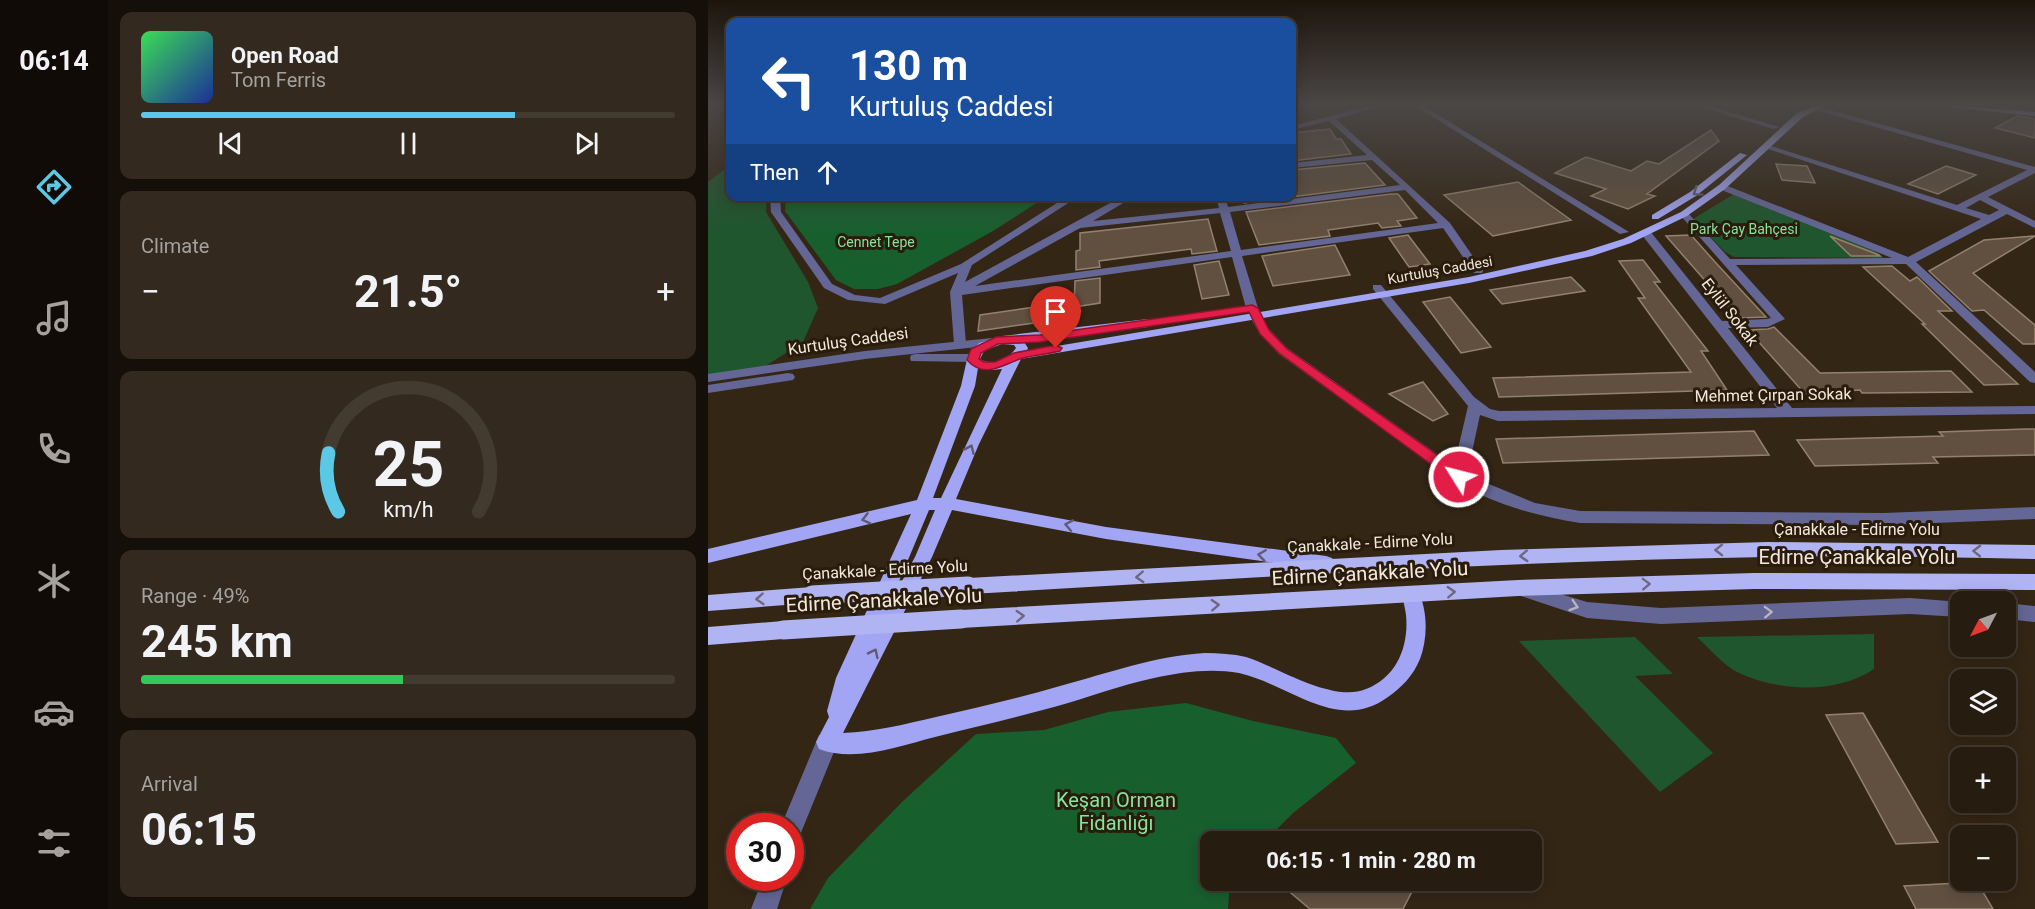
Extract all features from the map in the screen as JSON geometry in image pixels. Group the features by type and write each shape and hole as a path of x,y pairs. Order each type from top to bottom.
{"highway":[{"name":"Çanakkale - Edirne Yolu","path":"708,603 1341,565 1608,553 1787,549 2035,552"},
{"name":"Edirne Çanakkale Yolu","path":"708,636 961,619 1518,588 1754,581 2035,582"}],"main road":[{"name":"Kurtuluş Caddesi","path":"1380,291 1558,253 1624,232 1663,213 1693,194 1751,147"},
{"name":"Kurtuluş Caddesi","path":"973,359 981,366 989,367 1016,358 1254,312 1564,261 1608,248 1646,233 1684,214 1722,187 1766,147"},
{"name":"Kurtuluş Caddesi","path":"992,342 1040,339 1254,312"},
{"path":"827,742 923,557 946,503 1022,348 1018,342 1013,340"},
{"path":"827,742 846,678 903,554 968,386 975,351 992,342"},
{"path":"708,556 922,505 946,503 1106,533 1341,565"},
{"path":"827,742 847,745 910,734 1155,669 1210,662 1244,665 1290,685 1337,701 1367,699 1394,682 1409,661 1417,628 1417,618 1410,594"}],"street":[{"path":"1364,147 1446,225 1478,271"},
{"path":"1487,147 1624,232"},
{"path":"1772,147 1990,219"},
{"path":"1958,147 2035,170"},
{"path":"1296,166 1375,157"},
{"path":"1958,208 2035,170"},
{"path":"1073,226 1226,210 1407,187"},
{"path":"1722,187 1909,261 2035,379"},
{"path":"1981,197 2035,225"},
{"path":"775,201 776,212 828,286 852,298 881,302 965,266 979,254 1067,201"},
{"path":"956,292 1121,201"},
{"path":"1222,201 1254,312 1264,332 1283,351 1459,477 1533,509 1580,517 1884,519 2035,513"},
{"path":"1729,262 1909,261 2007,210"},
{"path":"1684,214 1779,318 1768,323 1719,325"},
{"path":"956,292 1073,274 1446,225"},
{"name":"Eylül Sokak","path":"1646,233 1788,413"},
{"path":"960,344 956,292 965,266"},
{"path":"1380,291 1475,406 1459,477"},
{"name":"Kurtuluş Caddesi","path":"708,378 960,344 992,342"},
{"name":"Kurtuluş Caddesi","path":"708,389 900,359 932,357 973,359"},
{"name":"Mehmet Çırpan Sokak","path":"1475,406 1492,414 1512,418 2035,410"},
{"path":"1893,581 1910,606"},
{"path":"1518,588 1587,610 1661,616 1910,606 1950,608"},
{"path":"2016,612 2035,614"},
{"path":"798,813 827,742"},
{"path":"764,909 770,891"}],"green space":[{"path":"726,168 726,201 767,201 766,212 808,282 818,308 803,342 764,367 708,375 708,182"},
{"name":"Park Çay Bahçesi","path":"1734,194 1871,248 1884,258 1734,257 1725,252 1693,219"},
{"name":"Cennet Tepe","path":"786,201 1040,201 993,231 897,284 878,289 854,289 836,280 785,211"},
{"path":"1874,634 1874,669 1843,683 1808,688 1772,684 1739,673 1722,661 1697,637"},
{"path":"1635,637 1673,674 1635,676 1713,753 1660,792 1519,641"},
{"name":"Keşan Orman Fidanlığı","path":"1186,703 1253,721 1336,738 1356,763 1293,813 1275,831 1200,831 1200,891 1229,891 1228,909 810,909 828,878 902,802 976,734 1044,730 1108,712"}],"building":[{"path":"1296,147 1347,147 1351,154 1296,161"},
{"path":"1684,147 1710,147 1647,194 1655,196 1628,209 1591,196 1606,189 1555,173 1586,157 1631,171 1647,161 1659,164"},
{"path":"1365,163 1385,185 1296,196 1296,170"},
{"path":"1776,164 1807,166 1815,183 1782,180"},
{"path":"1946,166 1976,175 1938,194 1908,184"},
{"path":"1518,182 1571,220 1493,236 1444,195"},
{"path":"1398,194 1417,218 1397,221 1401,226 1382,228 1378,223 1328,230 1330,236 1259,245 1246,212"},
{"path":"1208,219 1217,251 1192,254 1191,249 1099,261 1100,267 1076,270 1076,251 1080,250 1080,233"},
{"path":"1408,235 1430,264 1409,267 1389,238"},
{"path":"1691,235 1766,317 1738,318 1666,236"},
{"path":"1830,236 1879,255 1880,256 1851,256"},
{"path":"2035,236 1973,273 2035,325 2035,344 2023,344 1984,310 1972,311 1929,271 1984,240"},
{"path":"1335,245 1350,275 1273,286 1262,256"},
{"path":"1643,260 1660,282 1654,282 1708,351 1701,351 1727,390 1499,397 1493,378 1691,372 1638,298 1645,298 1619,261"},
{"path":"1219,261 1229,295 1202,299 1194,265"},
{"path":"1892,266 1910,281 1917,277 1952,311 1938,311 2018,384 1984,385 1922,324 1925,324 1863,267"},
{"path":"1571,277 1585,291 1502,304 1490,290"},
{"path":"1100,278 1100,303 1074,307 1075,281"},
{"path":"1450,297 1491,347 1461,353 1423,302"},
{"path":"1035,307 1034,323 978,331 980,315"},
{"path":"1774,327 1820,373 1951,371 1972,392 1862,393 1860,390 1805,394 1748,330"},
{"path":"1423,382 1448,414 1433,421 1389,394"},
{"path":"2035,429 2035,455 1933,457 1938,463 1815,466 1797,440 1943,436 1939,432"},
{"path":"1754,431 1769,455 1503,463 1496,439"},
{"path":"1863,713 1938,842 1896,844 1826,715"},
{"path":"1950,883 1950,891 1982,891 1993,909 1916,909 1904,886"},
{"path":"1292,891 1412,891 1403,909 1310,909 1291,893"}],"route":[{"path":"1056,348 1018,356 997,366 981,366 973,360 975,351 987,343 996,341 1040,339 1252,308 1264,332 1283,351 1459,477"}]}
